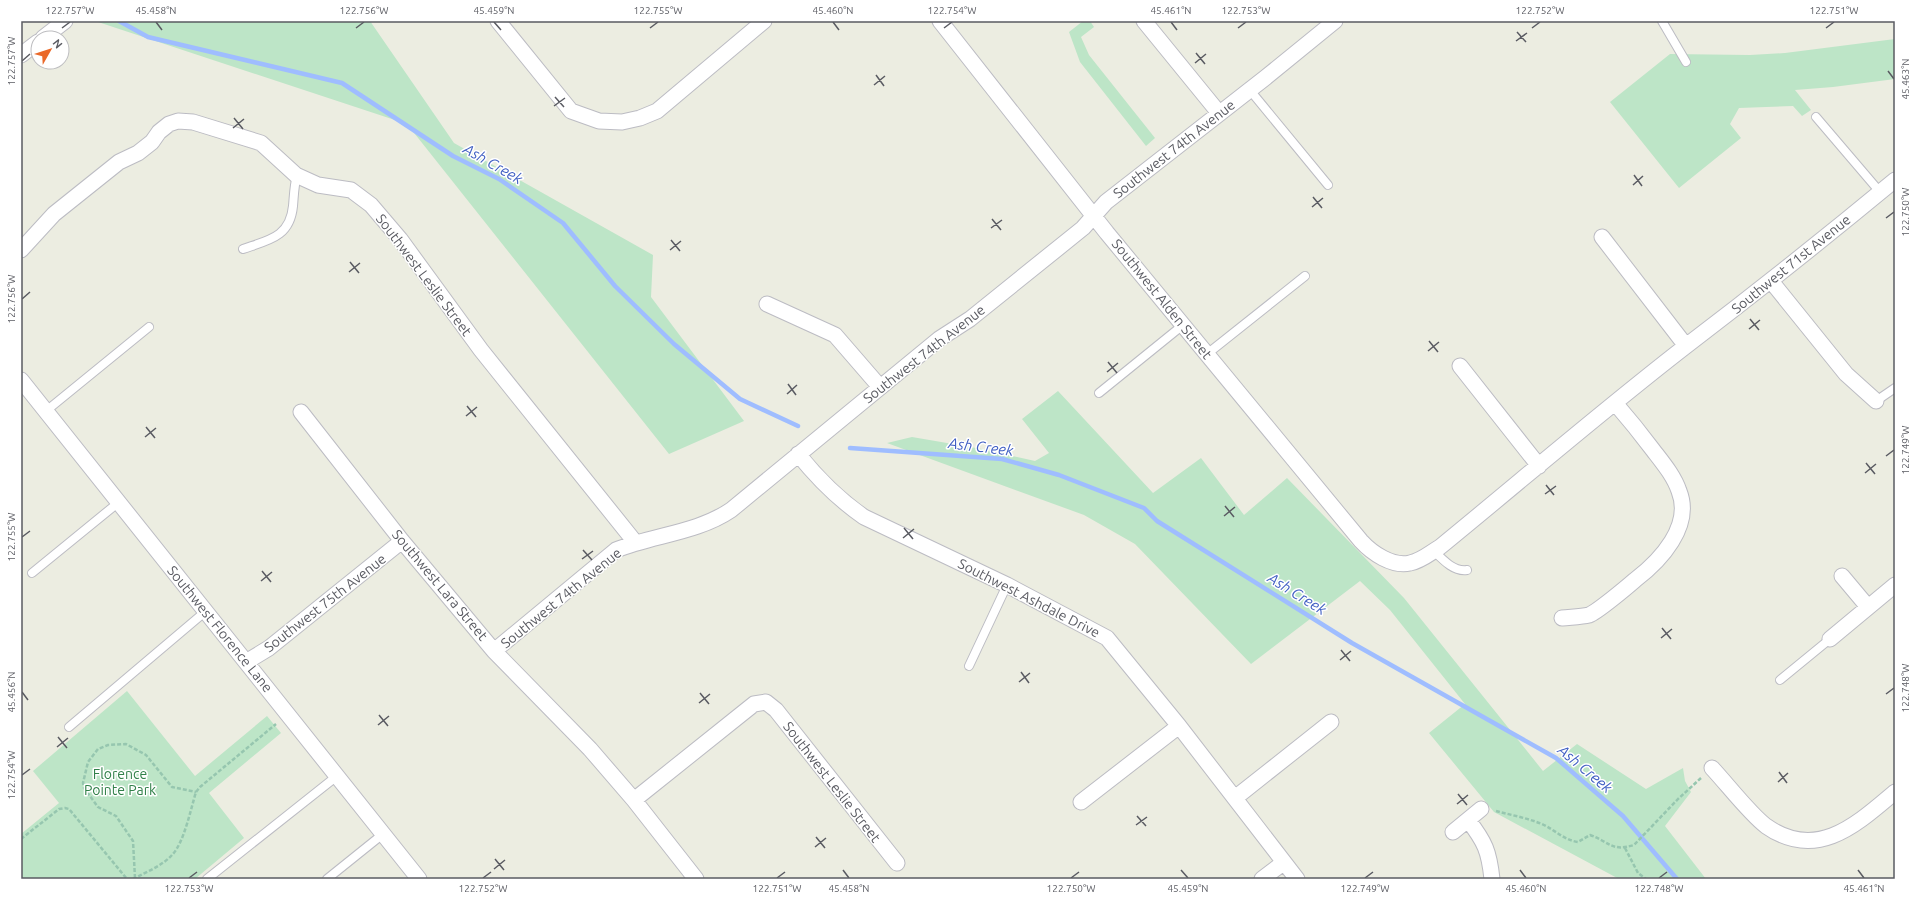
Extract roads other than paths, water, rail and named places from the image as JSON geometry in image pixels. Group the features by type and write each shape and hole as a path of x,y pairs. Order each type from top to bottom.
{"street":[{"path":"53,30 64,21"},
{"path":"498,21 571,111 598,121 622,122 640,118 657,111 764,21"},
{"name":"Southwest Alden Street","path":"940,21 1094,215 1360,541 1370,550 1397,563"},
{"path":"1144,21 1219,113"},
{"name":"Southwest 74th Avenue","path":"494,651 616,550 635,542 693,528 719,518 939,339 970,319 1082,228 1106,202 1335,21"},
{"path":"21,55 30,48"},
{"name":"Southwest Leslie Street","path":"21,250 54,214 119,162 138,153 152,142 159,132 170,124 178,121 193,122 261,143 297,175 318,185 351,190 371,205 400,239 481,350 635,542"},
{"name":"Southwest 71st Avenue","path":"1397,563 1409,564 1434,551 1686,346 1771,281 1895,180"},
{"path":"1602,237 1686,346"},
{"path":"1771,281 1846,374 1876,401"},
{"path":"767,304 835,335 880,387"},
{"path":"1460,366 1539,466"},
{"name":"Southwest Florence Lane","path":"21,380 419,879"},
{"path":"1562,618 1590,615 1648,570 1668,548 1675,536 1679,522 1682,508 1680,492 1673,478 1648,443 1615,404"},
{"name":"Southwest Lara Street","path":"301,412 402,541 494,651 590,749 634,800 696,879"},
{"name":"Southwest Ashdale Drive","path":"798,454 821,482 844,503 864,517 1007,585 1107,638 1179,726 1283,863 1297,879"},
{"name":"Southwest 75th Avenue","path":"246,662 269,648 402,541"},
{"path":"1842,576 1868,607"},
{"path":"1830,639 1895,585"},
{"name":"Southwest Leslie Street","path":"634,800 754,704 766,702 776,710 897,863"},
{"path":"1234,798 1331,722"},
{"path":"1081,802 1179,726"},
{"path":"1712,768 1766,826 1784,836 1800,840 1830,838 1845,831 1863,819 1895,792"},
{"path":"1454,832 1482,809"},
{"path":"1468,820 1483,839 1490,863 1492,879"},
{"path":"1262,879 1283,863"}],"lane":[{"path":"1662,21 1686,62"},
{"path":"1249,89 1328,185"},
{"path":"1816,117 1880,192"},
{"path":"244,250 269,240 286,229 292,216 293,186 297,175"},
{"path":"1207,354 1305,276"},
{"path":"1099,393 1183,325"},
{"path":"46,411 149,327"},
{"path":"1876,401 1895,388"},
{"path":"32,573 119,502"},
{"path":"1434,551 1454,568 1462,571 1467,570"},
{"path":"969,666 1007,585"},
{"path":"69,727 206,611"},
{"path":"1780,680 1830,639"},
{"path":"207,879 336,776"},
{"path":"327,879 383,834"}],"waterway":[{"name":"Ash Creek","path":"119,21 148,37 342,83 453,156 499,179 563,223 615,286 674,344 740,399 798,426"},
{"name":"Ash Creek","path":"850,448 1002,459 1059,475 1144,508 1157,521 1352,643 1556,758 1623,816 1677,879"}],"park label":[{"name":"Florence Pointe Park","path":"120,782"}]}
